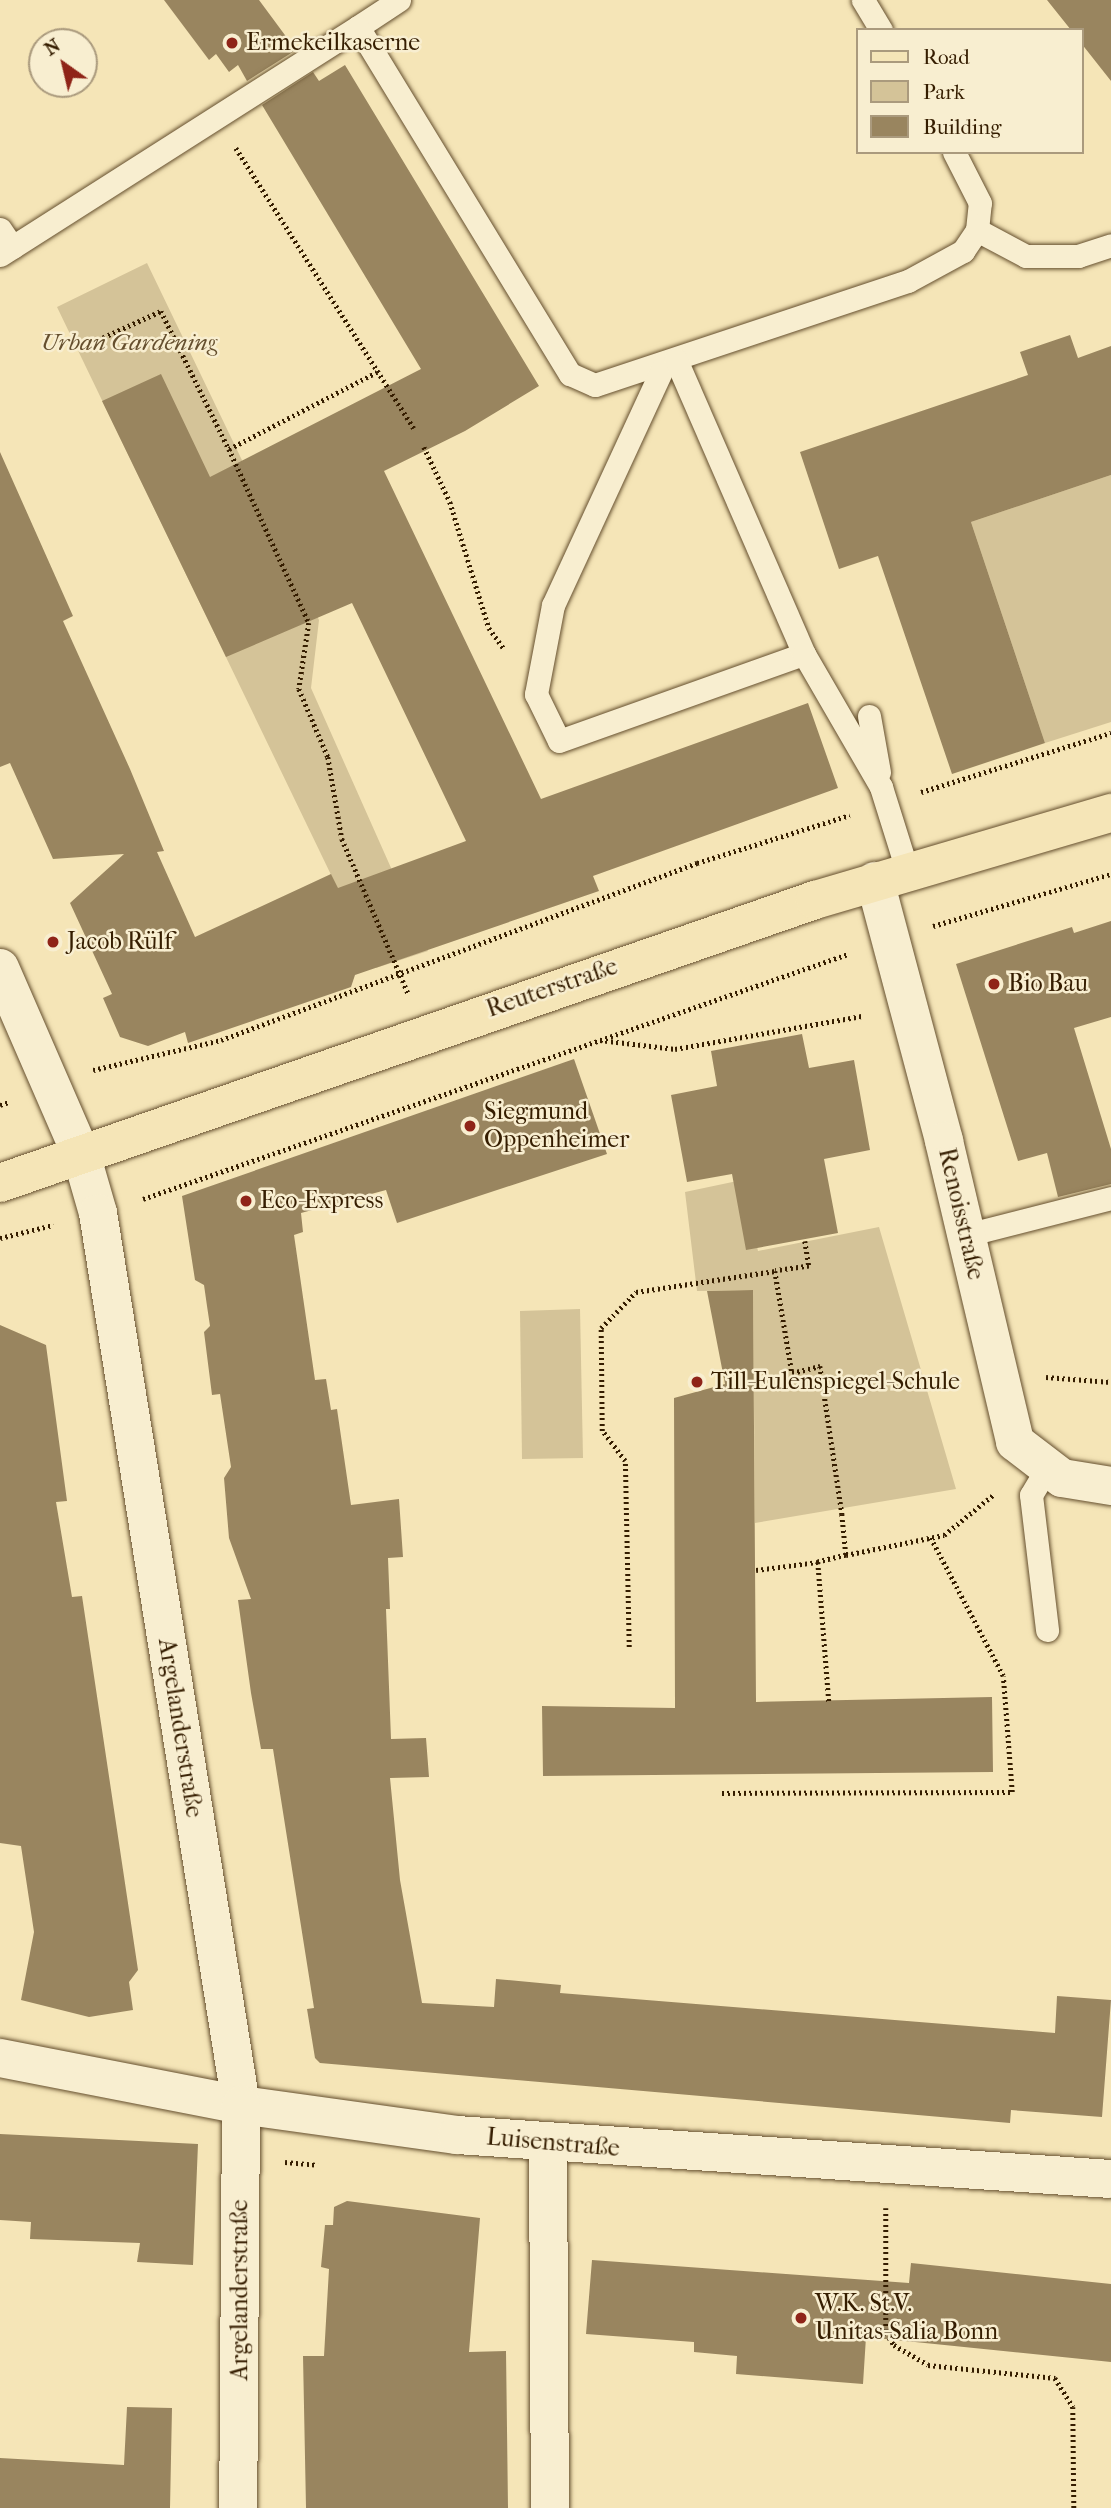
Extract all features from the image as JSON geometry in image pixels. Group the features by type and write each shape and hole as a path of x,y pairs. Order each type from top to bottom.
{"main road":[{"name":"Reuterstraße","path":"0,1182 423,1033 891,875 1111,813"}],"street":[{"name":"Renoisstraße","path":"891,875 891,939 1015,1442 1046,1470 1062,1478 1111,1486"},
{"name":"Argelanderstraße","path":"0,968 81,1154 98,1213 241,2105 238,2508"},
{"name":"Luisenstraße","path":"0,2058 241,2105 548,2144 1111,2179"},
{"path":"548,2144 550,2508"}],"lane":[{"path":"4,244 216,118 399,0"},
{"path":"863,0 880,28"},
{"path":"358,27 570,374 595,385 670,363 908,281 963,251 977,230 981,203 955,154"},
{"path":"977,230 1026,256 1078,256 1111,245"},
{"path":"670,363 804,654 884,795"},
{"path":"670,363 553,605 536,694 559,741 804,654"},
{"path":"869,716 884,795 891,875"},
{"path":"966,1235 1111,1198"},
{"path":"1046,1470 1031,1495 1047,1630"}],"path":[{"path":"216,118 414,428"},
{"path":"93,342 161,311 229,449 309,623 299,689 328,757 342,839 401,973 423,1033"},
{"path":"229,449 377,372"},
{"path":"424,447 450,502 489,628 536,694"},
{"path":"0,1105 101,1067 221,1040 884,795 1111,733"},
{"path":"0,1238 98,1213 891,939 1111,874"},
{"path":"599,1040 675,1049 860,1016 913,1024"},
{"path":"629,1647 625,1461 602,1431 601,1328 636,1292 809,1266 806,1241"},
{"path":"775,1270 792,1373 820,1366 846,1555"},
{"path":"997,1372 1111,1382"},
{"path":"756,1570 818,1562 930,1537 960,1524"},
{"path":"722,1793 1012,1792 1003,1676 930,1537"},
{"path":"818,1562 830,1702"},
{"path":"885,2259 886,2333 894,2345 928,2365 1048,2373 1066,2392 1073,2407 1074,2508"}],"green space":[{"name":"Urban Gardening","path":"147,263 319,620 311,688 428,951 376,968 57,307"},
{"path":"1111,475 1111,722 1045,743 971,522"},
{"path":"742,1180 758,1251 879,1227 956,1489 755,1523 753,1290 697,1291 685,1192"},
{"path":"580,1309 583,1458 522,1459 520,1311"}],"building":[{"name":"Ermekeilkaserne","path":"164,0 259,0 296,50 247,81 238,65 229,72 216,54 209,60"},
{"path":"1047,0 1111,0 1111,81 1083,46 1083,28 1069,28"},
{"path":"345,65 539,386 465,431 384,471 541,799 808,703 838,788 593,876 599,891 355,975 351,987 188,1043 185,1032 148,1046 120,1037 103,998 112,994 70,903 124,854 53,859 10,763 0,767 0,452 73,616 63,621 130,769 164,851 157,852 195,937 331,874 338,888 466,841 352,603 226,657 102,401 161,374 210,477 421,369 262,105 313,72 319,81"},
{"path":"1070,335 1078,358 1111,346 1111,475 971,522 1045,743 952,774 878,556 839,569 800,452 1028,375 1020,352"},
{"path":"1111,921 1111,1017 1074,1028 1111,1149 1111,1184 1058,1197 1047,1153 1018,1161 956,964 1072,927 1074,933"},
{"path":"802,1034 809,1068 854,1060 870,1150 824,1159 838,1233 746,1250 732,1174 687,1182 671,1095 717,1086 711,1051"},
{"path":"574,1059 607,1154 397,1223 386,1190 301,1213 303,1232 294,1235 315,1380 326,1379 331,1410 337,1409 351,1505 399,1499 403,1557 388,1558 390,1609 386,1609 391,1739 426,1738 429,1777 390,1778 400,1880 422,2003 494,2007 496,1979 561,1985 560,1993 1055,2033 1057,1996 1111,2000 1102,2117 1011,2110 1010,2123 320,2063 315,2058 307,2009 314,2008 273,1749 261,1749 251,1693 238,1600 251,1599 229,1538 224,1478 231,1467 220,1394 212,1395 204,1332 210,1326 204,1285 195,1280 182,1196"},
{"path":"753,1290 756,1702 992,1697 993,1772 543,1776 542,1706 675,1708 674,1398 725,1384 707,1291"},
{"path":"0,1325 46,1345 67,1501 56,1502 72,1597 82,1596 138,1970 129,1982 133,2010 89,2017 21,2000 34,1932 21,1846 0,1843"},
{"path":"0,2134 198,2144 193,2265 137,2262 140,2243 30,2239 31,2222 0,2220"},
{"path":"347,2201 480,2218 469,2352 506,2351 508,2508 306,2508 303,2356 324,2356 329,2269 321,2267 325,2225 333,2225 334,2207"},
{"path":"592,2260 909,2283 911,2263 1111,2284 1111,2362 866,2337 863,2384 736,2374 737,2356 694,2352 694,2342 586,2334"},
{"path":"127,2407 172,2408 170,2508 0,2508 0,2458 124,2465"}],"place":[{"name":"Ermekeilkaserne","path":"232,43"},
{"name":"Jacob Rülf","path":"53,942"},
{"name":"Bio Bau","path":"994,984"},
{"name":"Siegmund Oppenheimer","path":"470,1126"},
{"name":"Eco-Express","path":"246,1201"},
{"name":"Till-Eulenspiegel-Schule","path":"697,1382"},
{"name":"W.K. St.V. Unitas-Salia Bonn","path":"801,2318"}]}
